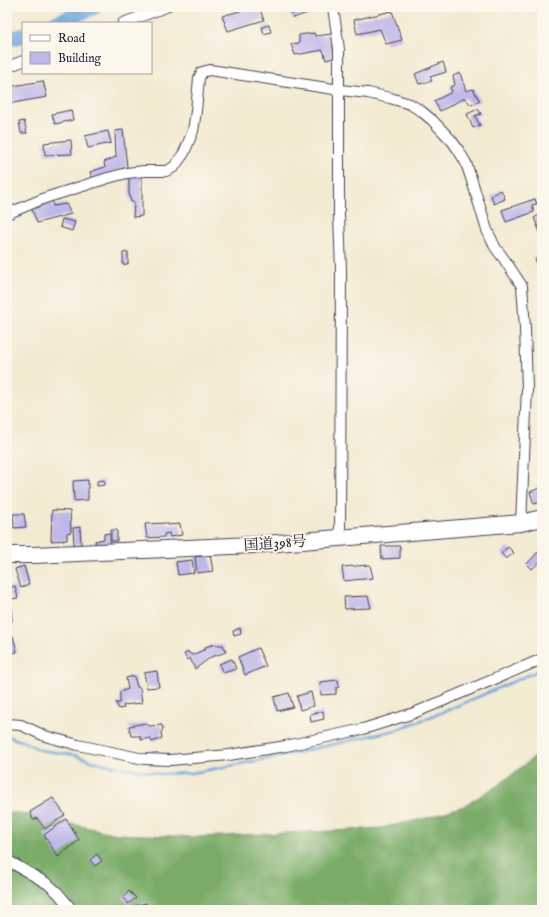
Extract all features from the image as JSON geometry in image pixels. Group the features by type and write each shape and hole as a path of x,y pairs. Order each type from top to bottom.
{"highway":[{"name":"国道398号","path":"7,555 245,545 522,524 542,518"}],"street":[{"path":"126,22 166,7"},
{"path":"332,7 339,49 340,90 340,538"},
{"path":"7,67 22,61"},
{"path":"7,214 45,198 108,178 132,172 166,171 174,167 184,153 193,131 199,78 200,74 206,70 368,93 410,104 432,120 459,150 466,163 487,230 495,247 522,286 527,389 522,524"},
{"path":"7,724 21,725 45,736 78,745 144,759 170,760 229,755 286,746 363,729 414,713 542,659"},
{"path":"7,860 48,884 58,893 72,910"}],"green space":[{"path":"542,751 542,910 7,910 7,812 31,815 117,834 198,837 381,828 427,818 464,806 500,784"}],"building":[{"path":"259,7 264,20 228,31 222,16"},
{"path":"288,7 325,7 293,18"},
{"path":"392,11 402,40 386,44 380,29 357,34 354,20"},
{"path":"269,25 271,32 264,34 262,27"},
{"path":"314,33 315,36 332,34 334,58 326,60 323,50 295,55 291,44 299,43 299,35"},
{"path":"443,62 446,72 430,77 432,81 419,84 415,74"},
{"path":"460,73 466,91 473,89 480,101 471,105 465,98 440,111 434,101 452,92 450,87 455,85 453,76"},
{"path":"43,81 47,97 7,104 7,87"},
{"path":"478,109 481,114 475,116 480,125 473,128 467,114"},
{"path":"71,110 73,120 55,124 52,114"},
{"path":"24,121 27,133 21,133 19,122"},
{"path":"123,130 127,167 92,179 90,172 105,167 104,162 116,157 115,131"},
{"path":"108,131 111,143 88,148 85,136"},
{"path":"71,140 72,154 45,155 44,143"},
{"path":"129,175 142,176 142,216 133,217 134,202 131,202 129,193"},
{"path":"7,177 10,186 7,187"},
{"path":"501,190 505,199 494,204 491,196"},
{"path":"535,199 537,204 532,205 534,212 506,222 502,210"},
{"path":"52,200 53,206 66,204 71,214 37,223 31,207"},
{"path":"542,213 542,237 534,218"},
{"path":"62,219 75,222 72,231 60,227"},
{"path":"128,252 128,264 123,265 123,253"},
{"path":"542,256 542,264 538,266 535,259"},
{"path":"88,480 88,500 74,501 73,481"},
{"path":"104,480 105,485 97,486 97,481"},
{"path":"542,487 542,502 534,504 530,492"},
{"path":"52,510 70,511 71,532 67,533 67,540 51,541"},
{"path":"13,514 24,514 26,527 14,528"},
{"path":"167,523 168,525 180,524 182,535 170,537 169,533 164,534 164,537 147,538 145,524"},
{"path":"80,527 81,544 74,545 73,528"},
{"path":"111,530 117,530 117,541 111,541"},
{"path":"110,533 110,546 96,547 95,541 104,539 104,534"},
{"path":"381,546 400,546 400,558 382,559"},
{"path":"508,547 514,553 506,559 501,553"},
{"path":"538,552 542,557 542,560 532,569 527,564"},
{"path":"210,555 213,571 197,573 195,557"},
{"path":"192,560 194,573 178,575 176,562"},
{"path":"370,565 373,578 344,581 342,567"},
{"path":"24,566 29,584 21,588 15,569"},
{"path":"15,586 18,598 11,599 8,588"},
{"path":"368,596 371,608 345,609 344,597"},
{"path":"7,608 11,609 12,621 7,622"},
{"path":"240,628 241,634 234,636 233,631"},
{"path":"13,636 17,652 7,654 7,637"},
{"path":"216,644 223,645 226,652 211,657 195,669 190,658 187,660 184,654 188,652 192,655 206,649 205,647"},
{"path":"258,648 266,666 245,675 238,657"},
{"path":"232,659 236,669 223,673 219,664"},
{"path":"157,671 159,687 147,688 144,673"},
{"path":"134,676 137,687 140,688 142,703 123,705 124,708 119,709 116,703 120,703 120,692 128,689 126,678"},
{"path":"338,680 339,687 336,688 336,694 321,695 320,682"},
{"path":"311,692 314,706 300,710 297,696"},
{"path":"289,693 293,707 277,711 274,697"},
{"path":"323,711 324,719 311,722 310,714"},
{"path":"146,723 149,726 162,725 162,738 152,742 150,738 141,740 140,736 131,736 129,726"},
{"path":"53,798 65,815 45,829 37,818 33,820 30,812"},
{"path":"66,819 79,840 58,857 44,835"},
{"path":"97,854 102,861 95,866 90,860"},
{"path":"129,891 136,898 128,904 123,898"},
{"path":"146,903 148,910 135,910 134,906"}],"waterway":[{"path":"58,22 95,7"},
{"path":"7,40 22,35"},
{"path":"7,736 40,750 74,755 94,762 161,774 192,773 277,757 396,730 448,710 542,669"}]}
